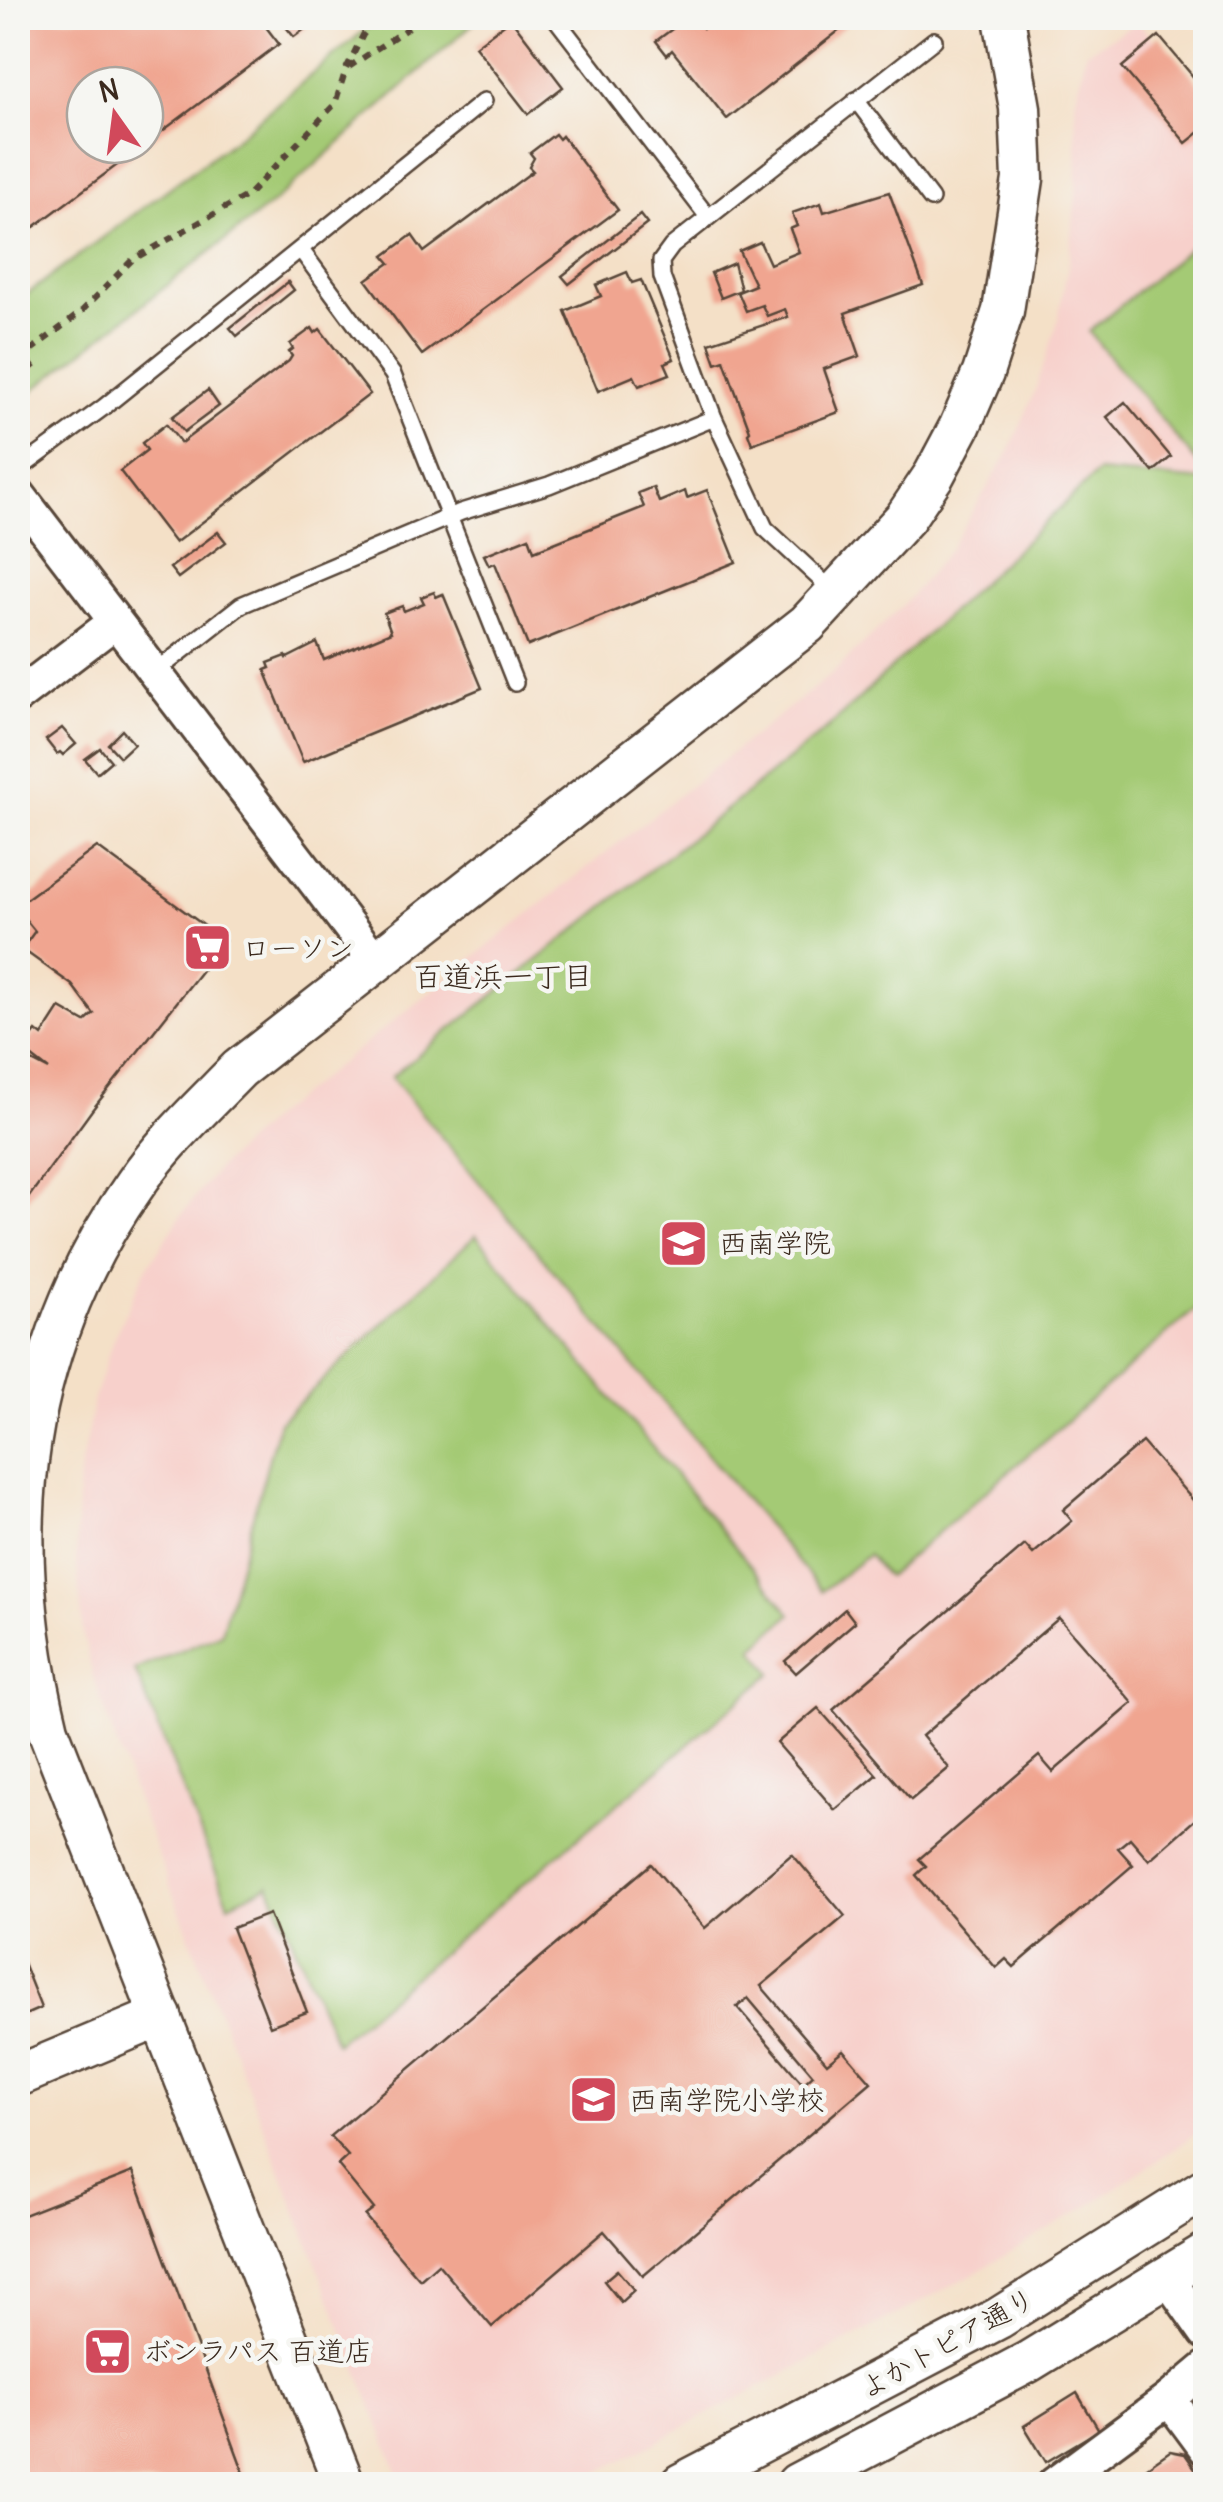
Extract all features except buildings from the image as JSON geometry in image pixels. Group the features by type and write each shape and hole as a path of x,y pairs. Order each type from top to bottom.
{"street":[{"path":"344,2484 48,1730 26,1630 21,1552 21,1511 40,1384 60,1325 96,1248 136,1182 239,1070 807,624 905,518 934,475 976,391 1004,311 1023,179 1020,108 1004,18"},
{"path":"18,494 377,964"},
{"path":"18,696 116,622"},
{"path":"18,2076 161,2016"},
{"name":"よかトピア通り","path":"680,2484 999,2318 1206,2188"},
{"name":"よかトピア通り","path":"797,2484 1028,2362 1206,2253"},
{"path":"1168,2279 1206,2333"},
{"path":"1054,2484 1206,2368"},
{"path":"1169,2399 1206,2449"}],"lane":[{"path":"558,18 708,217"},
{"path":"837,594 765,528 714,418 662,276 661,261 672,246 934,40"},
{"path":"856,100 931,199"},
{"path":"18,470 104,407 484,101"},
{"path":"301,250 393,375 515,684"},
{"path":"154,673 241,605 447,517 549,485 714,418"}],"path":[{"path":"18,360 80,312 132,260 248,194 335,104 346,69 376,18"},
{"path":"346,69 423,18"}],"shaded area":[{"name":"西南学院","path":"1138,22 1206,101 1205,2128 1095,2202 979,2271 577,2484 402,2484 135,1796 93,1677 83,1635 76,1551 79,1475 94,1399 112,1342 144,1272 218,1168 275,1115 833,673 904,604 950,549 1010,450 1057,324 1077,183 1075,103 1086,52"}],"green space":[{"path":"379,18 479,18 274,202 18,402 18,301 234,140"},
{"path":"1205,235 1205,472 1089,332"},
{"path":"1098,472 1205,481 1205,1301 887,1577 868,1555 822,1591 391,1077 828,728"},
{"path":"476,1235 791,1614 753,1648 772,1673 336,2043 269,1885 229,1904 135,1670 221,1633 279,1422"}],"place":[{"name":"ローソン","path":"207,948"},
{"name":"西南学院","path":"684,1243"},
{"name":"西南学院小学校","path":"594,2100"},
{"name":"ボンラパス 百道店","path":"108,2351"}],"district":[{"name":"百道浜一丁目","path":"503,977"}]}
